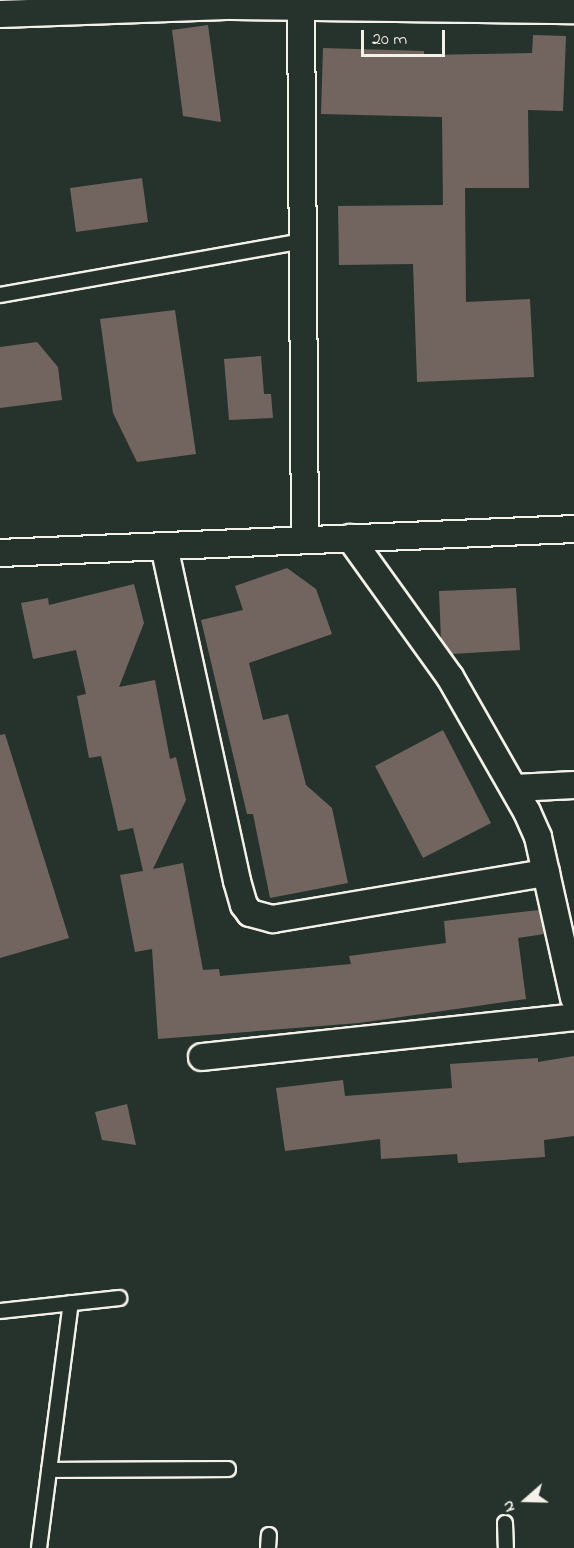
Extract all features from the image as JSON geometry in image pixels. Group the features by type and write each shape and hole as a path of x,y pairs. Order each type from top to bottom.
{"street":[{"path":"0,14 233,3 527,4 574,10"},
{"path":"301,5 305,540"},
{"path":"0,553 574,529"},
{"path":"350,538 450,676 515,788 538,837 574,998"},
{"path":"164,546 237,881 244,905 250,913 261,918 273,919 546,873"},
{"path":"515,788 574,785"},
{"path":"202,1057 574,1017"}],"lane":[{"path":"0,295 303,241"},
{"path":"0,1311 119,1298"},
{"path":"39,1548 71,1303"},
{"path":"49,1470 228,1469"},
{"path":"506,1523 506,1548"}],"building":[{"path":"208,25 221,122 183,116 172,30"},
{"path":"533,35 566,36 563,111 528,110 529,188 465,188 466,302 530,299 534,377 417,382 413,264 339,265 338,206 443,205 442,117 321,114 323,48 424,51 424,55 532,53"},
{"path":"142,178 148,222 76,232 70,188"},
{"path":"175,310 196,454 137,462 113,413 100,319"},
{"path":"37,342 58,367 62,400 0,408 0,347"},
{"path":"261,356 264,394 271,394 273,418 229,420 224,359"},
{"path":"287,568 316,589 332,634 249,663 263,720 288,714 306,785 332,808 348,883 270,898 253,814 247,814 201,620 243,610 235,586"},
{"path":"134,584 144,623 119,687 155,680 170,759 176,757 186,800 153,869 183,863 203,970 219,969 220,976 351,964 349,956 446,943 444,921 539,910 544,934 518,938 526,999 359,1023 158,1039 152,949 135,952 120,875 143,871 133,828 118,831 101,756 89,758 77,696 86,694 76,650 33,659 21,603 48,598 49,605"},
{"path":"516,588 520,650 452,654 441,639 439,591"},
{"path":"443,730 491,823 423,858 375,766"},
{"path":"5,734 69,938 0,958 0,735"},
{"path":"574,1056 574,1136 544,1140 545,1157 458,1163 457,1154 381,1159 380,1139 285,1151 276,1088 343,1080 345,1096 452,1088 450,1064 538,1058 538,1062"},
{"path":"127,1104 136,1145 102,1140 95,1112"}]}
